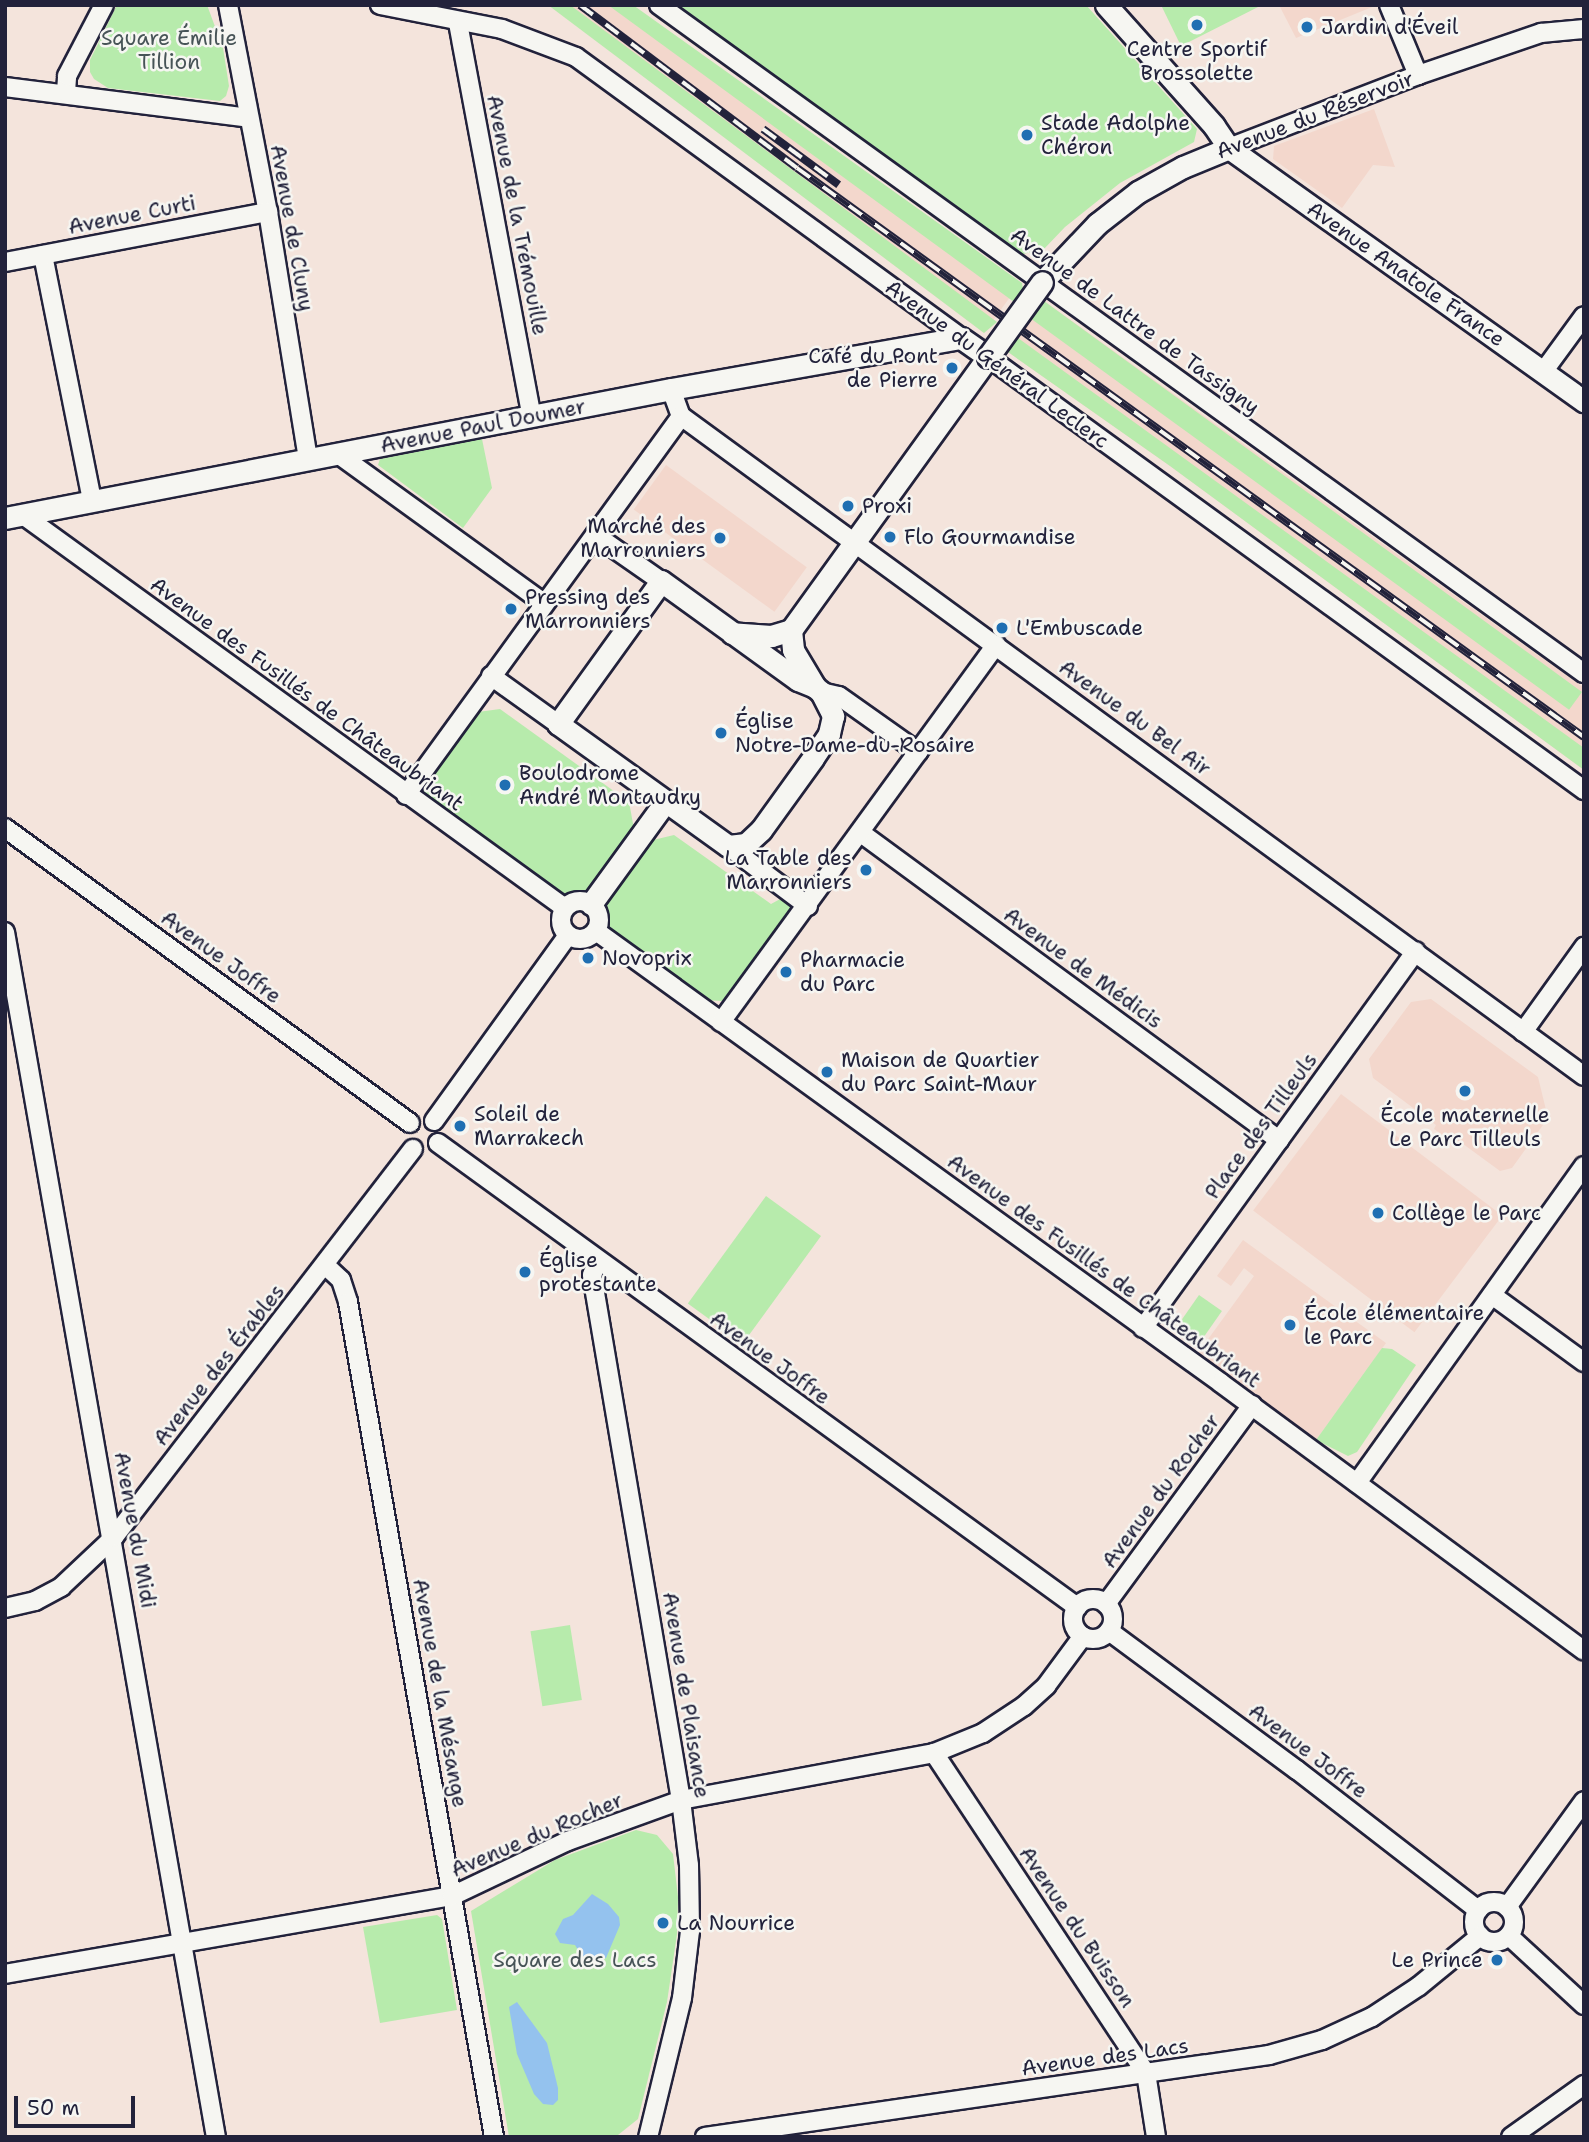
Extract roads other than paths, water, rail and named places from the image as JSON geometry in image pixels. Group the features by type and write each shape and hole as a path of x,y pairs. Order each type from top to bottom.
{"street":[{"path":"66,92 67,76 104,5"},
{"name":"Avenue de Cluny","path":"228,5 268,212 308,460"},
{"name":"Avenue du Général Leclerc","path":"380,5 458,23 502,29 576,57 1584,790"},
{"name":"Avenue de Lattre de Tassigny","path":"659,5 1584,673"},
{"name":"Avenue Anatole France","path":"1107,5 1214,127 1229,148 1584,401"},
{"path":"1389,5 1419,75"},
{"name":"Avenue de la Trémouille","path":"458,23 532,417"},
{"name":"Avenue du Réservoir","path":"791,630 1042,282 1088,233 1138,192 1184,167 1229,148 1419,75 1541,33 1563,28 1584,29"},
{"path":"5,87 66,92 249,118"},
{"name":"Avenue Curti","path":"5,262 268,212"},
{"path":"43,255 92,502"},
{"path":"1544,372 1584,316"},
{"name":"Avenue Paul Doumer","path":"14,516 671,389 961,338"},
{"path":"406,795 681,416 671,389"},
{"name":"Avenue du Bel Air","path":"681,416 1584,1076"},
{"path":"338,454 544,603"},
{"name":"Avenue des Fusillés de Châteaubriant","path":"14,516 565,908"},
{"path":"595,535 798,680 839,696 918,752"},
{"path":"558,724 660,581"},
{"path":"728,846 746,844 761,830 829,734 833,716 793,650 791,630 771,636 732,633"},
{"path":"721,1022 996,645"},
{"path":"492,676 808,906"},
{"path":"591,904 665,802"},
{"name":"Avenue Joffre","path":"7,833 410,1123"},
{"name":"Avenue de Médicis","path":"861,833 1279,1140"},
{"path":"568,935 561,919 565,908 575,902 591,904"},
{"path":"568,935 586,938 596,931 600,919 591,904"},
{"name":"Avenue des Fusillés de Châteaubriant","path":"596,931 1252,1405 1584,1651"},
{"name":"Avenue du Midi","path":"5,932 114,1537 216,2137"},
{"path":"434,1121 568,935"},
{"path":"1523,1032 1584,947"},
{"name":"Place des Tilleuls","path":"1143,1328 1416,951"},
{"path":"422,1117 434,1121 440,1131 438,1143 424,1152 413,1149 405,1133 410,1123 422,1117"},
{"name":"Avenue Joffre","path":"438,1143 1077,1607"},
{"name":"Avenue des Érables","path":"5,1608 35,1601 61,1587 114,1537 413,1149"},
{"path":"1357,1483 1584,1166"},
{"name":"Avenue de Plaisance","path":"598,1261 592,1275 681,1800 689,1865 690,1931 682,1998 648,2137"},
{"name":"Avenue de la Mésange","path":"325,1265 341,1280 348,1302 494,2137"},
{"path":"1492,1295 1584,1362"},
{"name":"Avenue du Rocher","path":"1106,1604 1252,1405"},
{"path":"1088,1600 1106,1604 1113,1618 1109,1631 1093,1639 1083,1636 1073,1621 1077,1607 1088,1600"},
{"name":"Avenue Joffre","path":"1109,1631 1297,1770 1478,1910"},
{"name":"Avenue du Rocher","path":"5,1974 452,1896 568,1841 681,1800 934,1753 983,1733 1024,1706 1045,1686 1083,1636"},
{"name":"Avenue du Buisson","path":"934,1753 1146,2073 1156,2137"},
{"path":"1507,1907 1584,1801"},
{"path":"1495,1902 1507,1907 1514,1921 1509,1936 1494,1942 1480,1936 1474,1924 1478,1910 1495,1902"},
{"name":"Avenue des Lacs","path":"705,2137 1269,2056 1322,2040 1372,2017 1419,1986 1480,1936"},
{"path":"1509,1936 1584,2005"},
{"path":"1511,2137 1584,2085"}],"water":[{"path":"592,1894 608,1904 619,1917 620,1925 606,1958 592,1962 581,1955 575,1945 560,1943 555,1934 563,1919 573,1915"},
{"path":"517,2002 547,2043 558,2088 558,2100 553,2105 543,2104 534,2094 517,2054 509,2007"}],"railway":[{"path":"580,5 797,168 1584,737"},
{"path":"763,129 839,185"}],"place":[{"name":"Centre Sportif Brossolette","path":"1197,25"},
{"name":"Jardin d'Éveil","path":"1307,27"},
{"name":"Stade Adolphe Chéron","path":"1027,135"},
{"name":"Café du Pont de Pierre","path":"952,368"},
{"name":"Proxi","path":"848,506"},
{"name":"Flo Gourmandise","path":"890,537"},
{"name":"Marché des Marronniers","path":"720,538"},
{"name":"Pressing des Marronniers","path":"511,609"},
{"name":"L'Embuscade","path":"1002,628"},
{"name":"Église Notre-Dame-du-Rosaire","path":"721,733"},
{"name":"Boulodrome André Montaudry","path":"505,785"},
{"name":"La Table des Marronniers","path":"866,870"},
{"name":"Novoprix","path":"588,958"},
{"name":"Pharmacie du Parc","path":"786,972"},
{"name":"Maison de Quartier du Parc Saint-Maur","path":"827,1072"},
{"name":"École maternelle Le Parc Tilleuls","path":"1465,1091"},
{"name":"Soleil de Marrakech","path":"460,1126"},
{"name":"Collège le Parc","path":"1378,1213"},
{"name":"Église protestante","path":"525,1272"},
{"name":"École élémentaire le Parc","path":"1290,1325"},
{"name":"La Nourrice","path":"663,1923"},
{"name":"Le Prince","path":"1497,1960"}],"park label":[{"name":"Square Émilie Tillion","path":"169,50"},
{"name":"Square des Lacs","path":"575,1960"}]}
